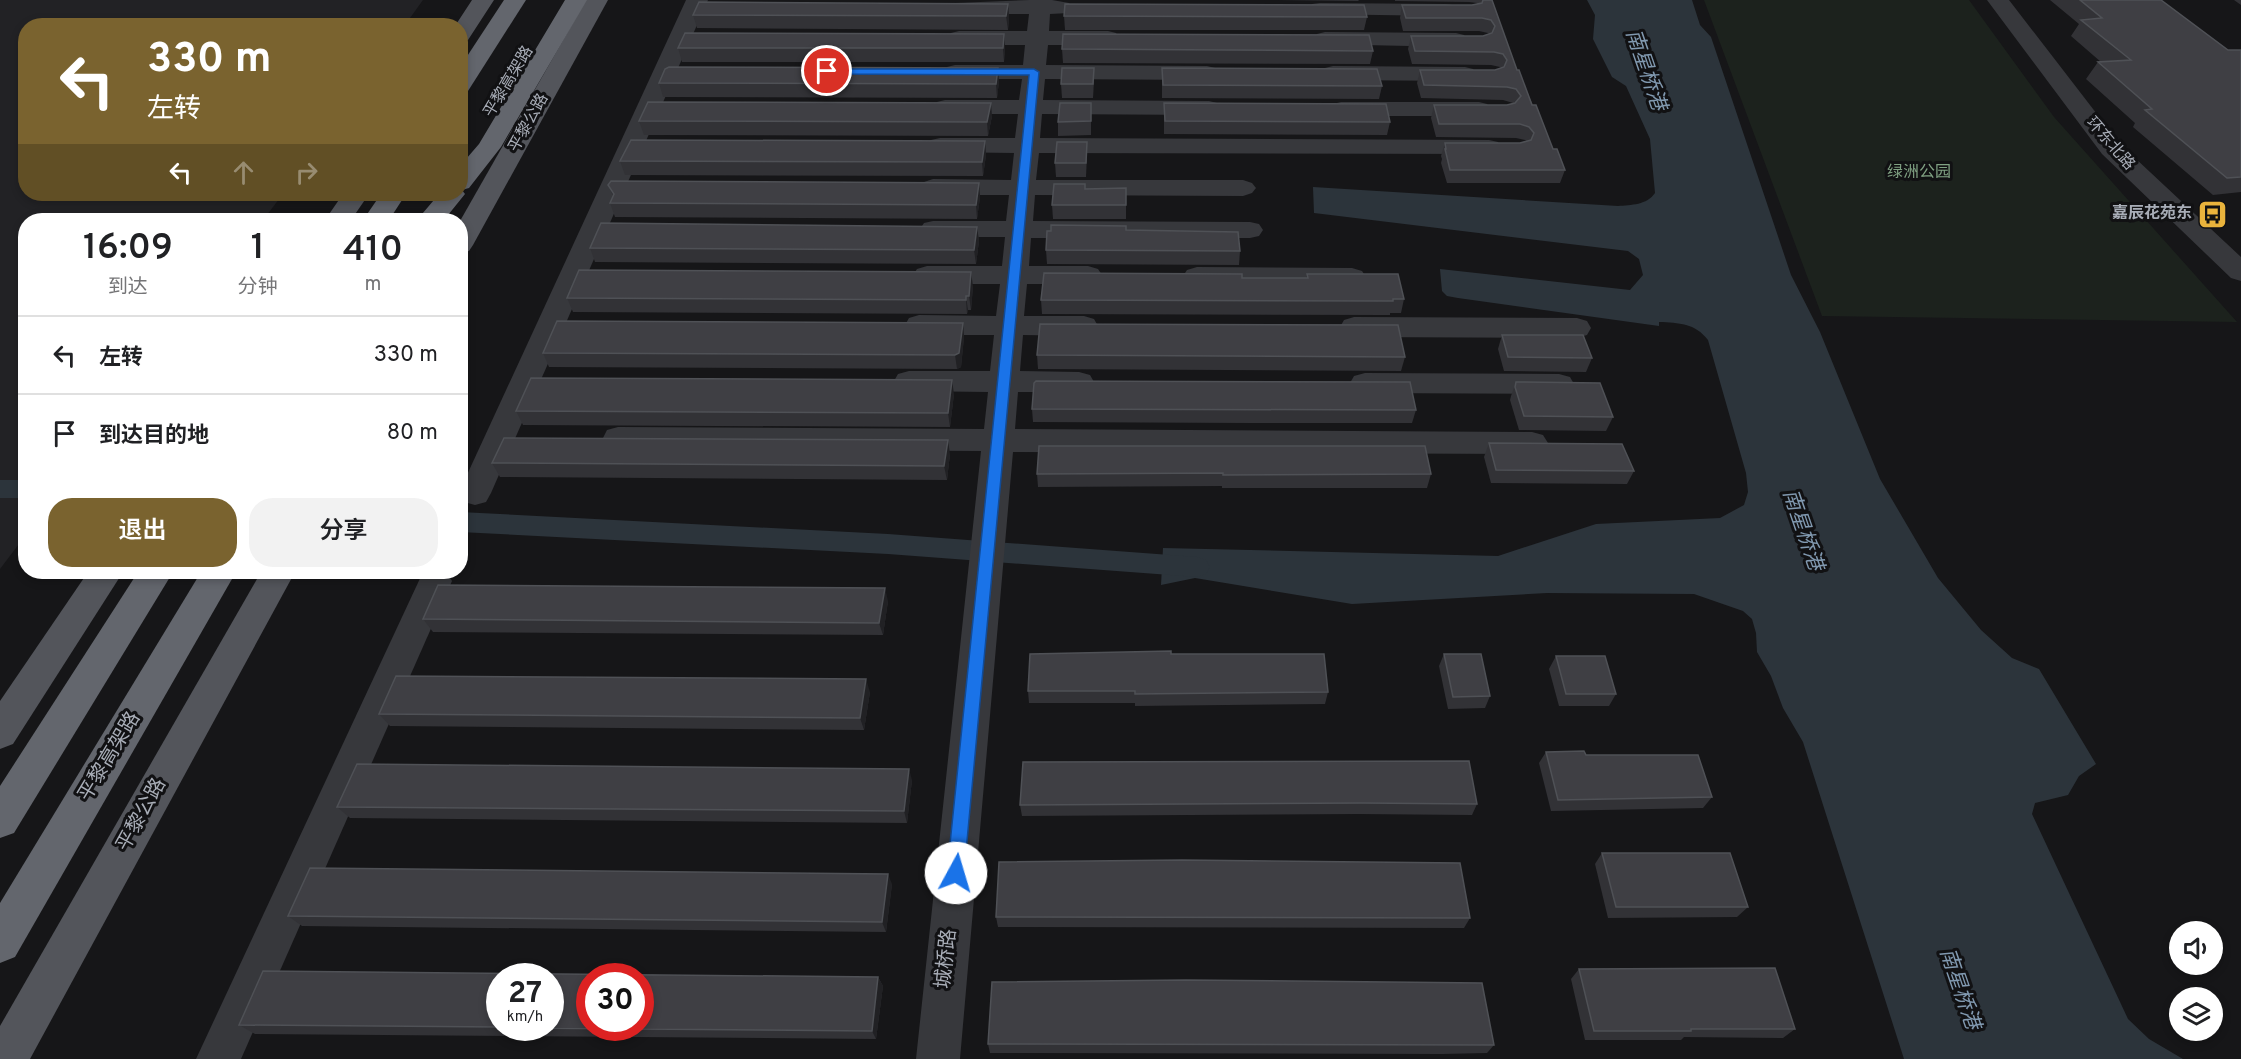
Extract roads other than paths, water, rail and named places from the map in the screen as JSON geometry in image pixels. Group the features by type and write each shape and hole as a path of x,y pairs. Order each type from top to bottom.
{"highway":[{"path":"468,45 498,0"},
{"name":"平黎高架路","path":"468,73 514,0"},
{"name":"平黎高架路","path":"468,151 558,0"},
{"path":"468,173 489,147 576,0"},
{"path":"435,213 446,201"},
{"path":"0,820 152,579"},
{"name":"平黎高架路","path":"0,942 215,579"}],"main road":[{"path":"468,22 483,0"},
{"name":"平黎公路","path":"468,231 597,0"},
{"path":"0,732 101,579"},
{"name":"平黎公路","path":"6,1059 274,579"}],"street":[{"name":"环东北路","path":"1998,0 2111,149 2241,272"},
{"path":"945,8 1041,4 1079,8"},
{"name":"城桥路","path":"938,1059 1041,4"},
{"path":"475,493 526,379 563,323 693,37 703,5"},
{"path":"1304,9 1469,10"},
{"path":"942,38 1123,39"},
{"path":"1301,39 1479,40"},
{"path":"939,72 1228,73"},
{"path":"1312,73 1491,74"},
{"path":"924,107 1233,108"},
{"path":"1315,109 1503,109"},
{"path":"920,145 1516,147"},
{"path":"906,186 1243,188"},
{"path":"913,229 1250,230"},
{"path":"907,275 1111,276"},
{"path":"1170,276 1380,277"},
{"path":"892,324 1107,326"},
{"path":"1330,327 1577,328"},
{"path":"526,379 562,379"},
{"path":"878,381 1102,382"},
{"path":"1337,383 1584,384"},
{"path":"499,438 535,438"},
{"path":"594,438 1557,443"},
{"path":"218,1059 435,581"}],"water":[{"name":"南星桥港","path":"1587,0 1692,0 1700,25 1711,37 1791,275 1820,332 1880,479 1938,578 1981,630 2012,658 2039,669 2096,764 2079,776 2068,795 2035,803 2032,814 2128,1019 2149,1039 2183,1059 1904,1059 1803,742 1783,708 1771,676 1757,652 1756,633 1752,619 1743,611 1694,594 1547,593 1352,604 1195,578 1161,585 1163,548 1498,556 1596,524 1720,518 1744,505 1748,492 1746,473 1708,340 1698,330 1680,324 1659,322 1659,326 1458,298 1447,296 1442,291 1440,269 1630,290 1643,275 1639,259 1628,251 1314,213 1313,187 1618,206 1638,204 1652,197 1655,193 1650,139 1626,86 1612,77 1593,39 1595,15"}],"waterway":[{"path":"0,489 18,489"},
{"path":"468,522 888,544 1197,567"}],"place":[{"name":"嘉辰花苑东","path":"2213,214"}],"park label":[{"name":"绿洲公园","path":"1919,173"}]}
